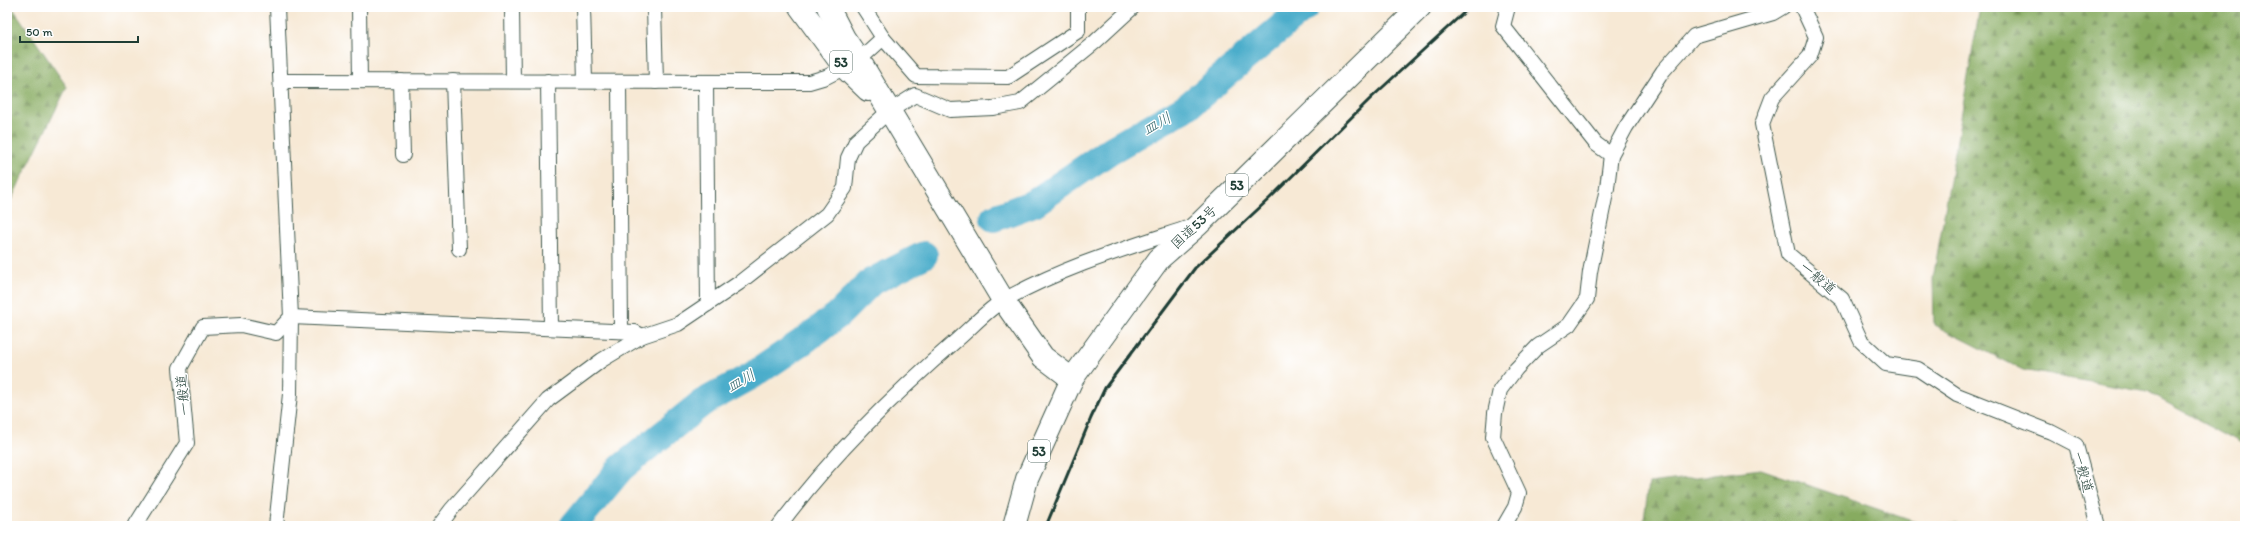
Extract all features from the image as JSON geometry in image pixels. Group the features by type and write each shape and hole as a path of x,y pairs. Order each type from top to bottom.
{"highway":[{"name":"53","path":"800,7 852,64 893,120 998,293 1043,357 1072,379"},
{"name":"53","path":"828,7 844,38 852,64"},
{"name":"国道53号","path":"1014,526 1027,479 1072,379 1159,259 1198,225 1256,166 1420,7"}],"street":[{"path":"276,526 290,394 291,317 277,7"},
{"path":"359,7 360,81"},
{"path":"512,7 513,81"},
{"path":"583,7 585,81"},
{"path":"654,7 656,82"},
{"path":"863,7 883,38 916,76 1008,77 1078,31"},
{"path":"1078,7 1078,31"},
{"path":"439,526 451,510 548,400 602,360 642,336 678,324 708,304 738,283 827,214 845,188 848,158 856,141 893,120 914,94 950,110 993,108 1020,103 1095,42 1133,7"},
{"path":"1508,7 1503,26 1596,144 1611,155"},
{"path":"1504,526 1515,507 1519,493 1493,437 1500,390 1516,369 1538,346 1569,324 1587,299 1590,272 1607,188 1611,155 1626,127 1663,71 1694,36 1773,12 1783,7"},
{"name":"一般道","path":"1802,7 1816,37 1810,56 1772,98 1762,124 1788,254 1842,299 1861,341 1886,364 1918,369 1957,395 2051,432 2076,445 2098,526"},
{"path":"1078,31 1095,42"},
{"path":"281,81 809,82 826,77 852,64 883,38"},
{"path":"401,81 403,155"},
{"path":"453,81 459,249"},
{"path":"548,81 551,328"},
{"path":"618,82 621,331"},
{"path":"706,82 708,304"},
{"path":"778,526 804,491 865,426 945,350 998,293 1198,225"},
{"path":"291,317 621,331 635,332 642,336"},
{"name":"一般道","path":"135,526 187,443 180,368 203,327 242,325 276,333 291,317"}],"green space":[{"path":"7,7 12,7 67,87 7,208"},
{"path":"1980,7 2245,7 2245,445 2147,392 2023,370 1934,325 1933,279"},
{"path":"1761,469 1918,523 2014,526 1643,526 1649,483"}],"waterway":[{"name":"皿川","path":"994,218 1034,203 1111,150 1188,106 1305,7"},
{"name":"皿川","path":"573,526 621,468 702,403 753,375 802,342 838,315 871,282 924,255"}],"railway":[{"path":"1046,526 1105,388 1195,268 1270,198 1371,98 1470,7"}]}
